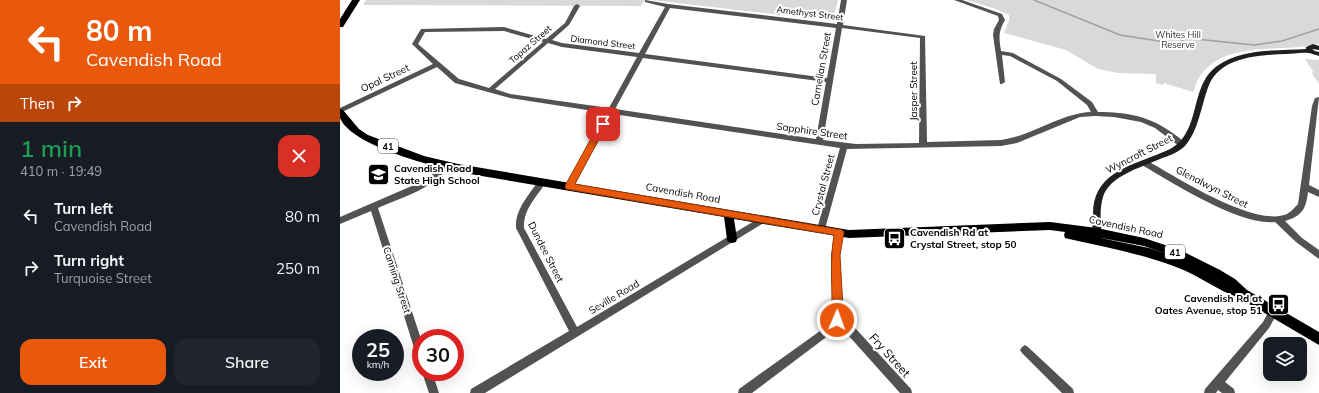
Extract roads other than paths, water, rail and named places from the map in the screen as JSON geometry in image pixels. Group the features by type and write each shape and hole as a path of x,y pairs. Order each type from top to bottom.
{"main road":[{"path":"340,24 356,0"},
{"name":"Cavendish Road","path":"340,111 356,131 365,137 422,159 446,166 839,232 862,234 1038,228 1098,236 1149,252 1192,269 1229,289 1243,294 1319,340"},
{"path":"728,213 732,239"}],"street":[{"name":"Carnelian Street","path":"819,142 844,0"},
{"path":"957,0 1000,15 1002,20 996,34 1002,82"},
{"name":"Amethyst Street","path":"647,1 668,6 923,37"},
{"name":"Topaz Street","path":"490,90 568,24 577,6"},
{"path":"569,187 668,6"},
{"name":"Diamond Street","path":"438,64 415,44 423,30 498,29 562,45 829,80"},
{"name":"Jasper Street","path":"923,37 923,145"},
{"path":"1319,48 1310,46 1308,48 1310,51 1319,54"},
{"name":"Wyncroft Street","path":"1098,236 1098,201 1102,188 1113,178 1176,149 1182,144 1191,127 1210,76 1219,68 1228,62 1252,55 1310,51"},
{"path":"999,53 1011,54 1059,80 1090,104 1095,114"},
{"name":"Sapphire Street","path":"438,64 457,81 510,96 844,146 856,147 1014,141 1079,115 1095,114 1139,119 1148,122 1182,144"},
{"name":"Opal Street","path":"340,111 438,64"},
{"name":"Glenalwyn Street","path":"1145,163 1225,206 1248,216 1268,220 1287,218 1296,212 1302,205 1315,106 1319,98"},
{"name":"Crystal Street","path":"821,229 844,146"},
{"path":"340,221 424,184 434,178 446,166"},
{"name":"Dundee Street","path":"542,182 523,212 519,221 520,228 575,333"},
{"path":"1305,187 1319,194"},
{"name":"Canning Street","path":"373,206 413,329"},
{"name":"Seville Road","path":"475,393 764,219"},
{"path":"1278,220 1299,240 1319,255"},
{"path":"743,393 830,329 837,320 838,308 835,255 839,232"},
{"path":"1210,393 1266,325 1273,312"},
{"name":"Fry Street","path":"837,320 843,321 907,393"},
{"path":"1025,350 1069,393"},
{"path":"430,381 434,393"},
{"path":"1218,383 1230,393"}],"waterway":[{"path":"1034,0 1120,35 1178,44 1186,38 1254,45 1282,41 1319,29"}],"place":[{"name":"Cavendish Road State High School","path":"379,174"},
{"name":"Cavendish Rd at Crystal Street, stop 50","path":"895,238"},
{"name":"Cavendish Rd at Oates Avenue, stop 51","path":"1278,304"}],"park label":[{"name":"Whites Hill Reserve","path":"1178,40"}]}
